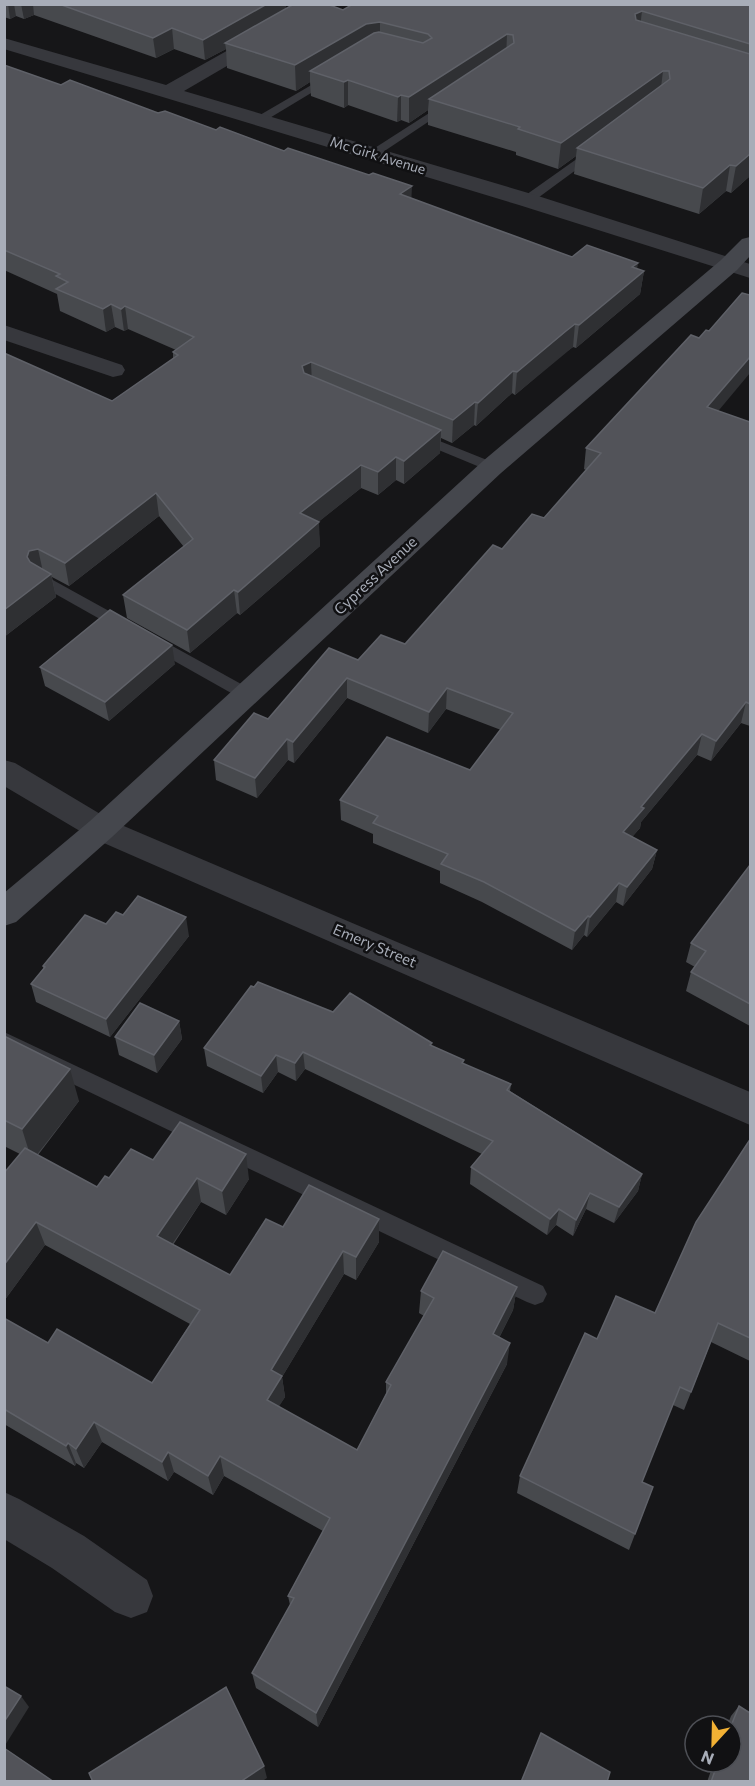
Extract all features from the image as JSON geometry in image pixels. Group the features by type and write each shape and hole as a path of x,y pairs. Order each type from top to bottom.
{"street":[{"path":"168,92 324,4"},
{"name":"Mc Girk Avenue","path":"4,43 527,200 740,268"},
{"name":"Cypress Avenue","path":"4,914 101,829 492,467 740,268 750,244"},
{"path":"4,332 113,370"},
{"name":"Emery Street","path":"4,771 101,829 404,957 750,1109"},
{"path":"4,1514 68,1552 131,1596"}],"lane":[{"path":"259,119 340,71"},
{"path":"373,153 459,96"},
{"path":"527,200 608,141"},
{"path":"405,431 492,467"},
{"path":"42,579 246,694"},
{"path":"4,1041 535,1294"}],"building":[{"path":"59,4 267,4 203,40 172,28 153,38"},
{"path":"294,4 327,4 343,10 353,4 750,4 750,44 642,11 635,14 636,20 750,54 750,154 736,166 730,165 703,188 577,148 670,79 669,71 663,71 561,143 518,129 520,127 429,99 514,43 513,35 507,34 409,97 401,95 398,97 348,80 344,82 310,71 374,33 379,32 423,43 432,38 428,34 380,22 366,24 295,65 225,43"},
{"path":"4,65 61,85 70,80 158,113 165,111 216,130 220,127 284,151 288,148 369,175 373,173 412,186 400,194 572,257 587,245 638,263 632,267 644,271 579,325 575,324 517,372 513,371 478,403 475,402 453,420 311,362 302,366 304,373 441,430 404,461 396,457 378,472 361,465 300,513 319,522 238,592 234,590 187,630 123,595 193,539 156,493 65,563 38,549 29,551 27,557 30,562 51,574 4,610 4,476 6,475 4,475 4,353 112,401 178,355 173,352 194,337 125,306 121,309 111,304 103,309 56,289 68,282 56,276 60,274 4,250"},
{"path":"742,293 750,295 750,357 707,407 750,422 750,704 746,702 716,741 702,734 623,832 657,850 627,887 619,883 575,931 484,882 441,864 448,854 373,823 378,816 340,800 387,737 470,770 513,713 447,688 429,712 347,678 293,742 287,739 255,778 214,760 254,713 268,719 329,648 358,660 381,635 405,644 493,545 502,549 532,514 544,518 601,453 586,448 691,335 699,338 706,330 709,331"},
{"path":"110,610 172,645 105,702 40,667"},
{"path":"750,865 750,1004 691,972 706,951 691,943"},
{"path":"138,896 186,917 106,1019 31,984 85,915 106,924 116,912 123,915"},
{"path":"258,982 333,1012 350,993 432,1043 430,1045 464,1060 462,1063 511,1084 507,1090 642,1174 619,1207 590,1193 576,1220 559,1209 550,1219 471,1167 493,1141 303,1052 295,1063 276,1055 261,1076 204,1048 251,986 254,987"},
{"path":"140,1003 179,1021 154,1055 115,1037"},
{"path":"4,1036 70,1069 22,1129 4,1120"},
{"path":"180,1122 246,1154 222,1191 197,1178 157,1236 230,1275 266,1219 283,1227 309,1185 379,1219 356,1257 343,1251 271,1370 282,1376 267,1400 357,1450 391,1385 386,1382 434,1298 421,1291 443,1251 517,1287 493,1334 510,1343 316,1713 252,1673 294,1598 288,1596 330,1518 220,1456 208,1476 168,1452 162,1462 94,1422 76,1449 68,1443 66,1446 4,1409 4,1318 48,1343 57,1329 152,1383 200,1310 36,1222 4,1265 4,1173 25,1148 97,1187 105,1176 109,1178 131,1149 153,1160"},
{"path":"749,1141 750,1338 718,1323 691,1392 680,1387 642,1482 653,1487 635,1534 520,1476 585,1333 597,1339 616,1296 655,1313 696,1222"},
{"path":"4,1686 21,1696 4,1722"},
{"path":"226,1687 264,1766 240,1782 93,1782 89,1773"},
{"path":"739,1706 750,1713 750,1782 711,1782 714,1774 743,1774 743,1714 736,1714"},
{"path":"541,1733 610,1772 607,1782 521,1782"},
{"path":"4,1748 54,1782 4,1782"}]}
